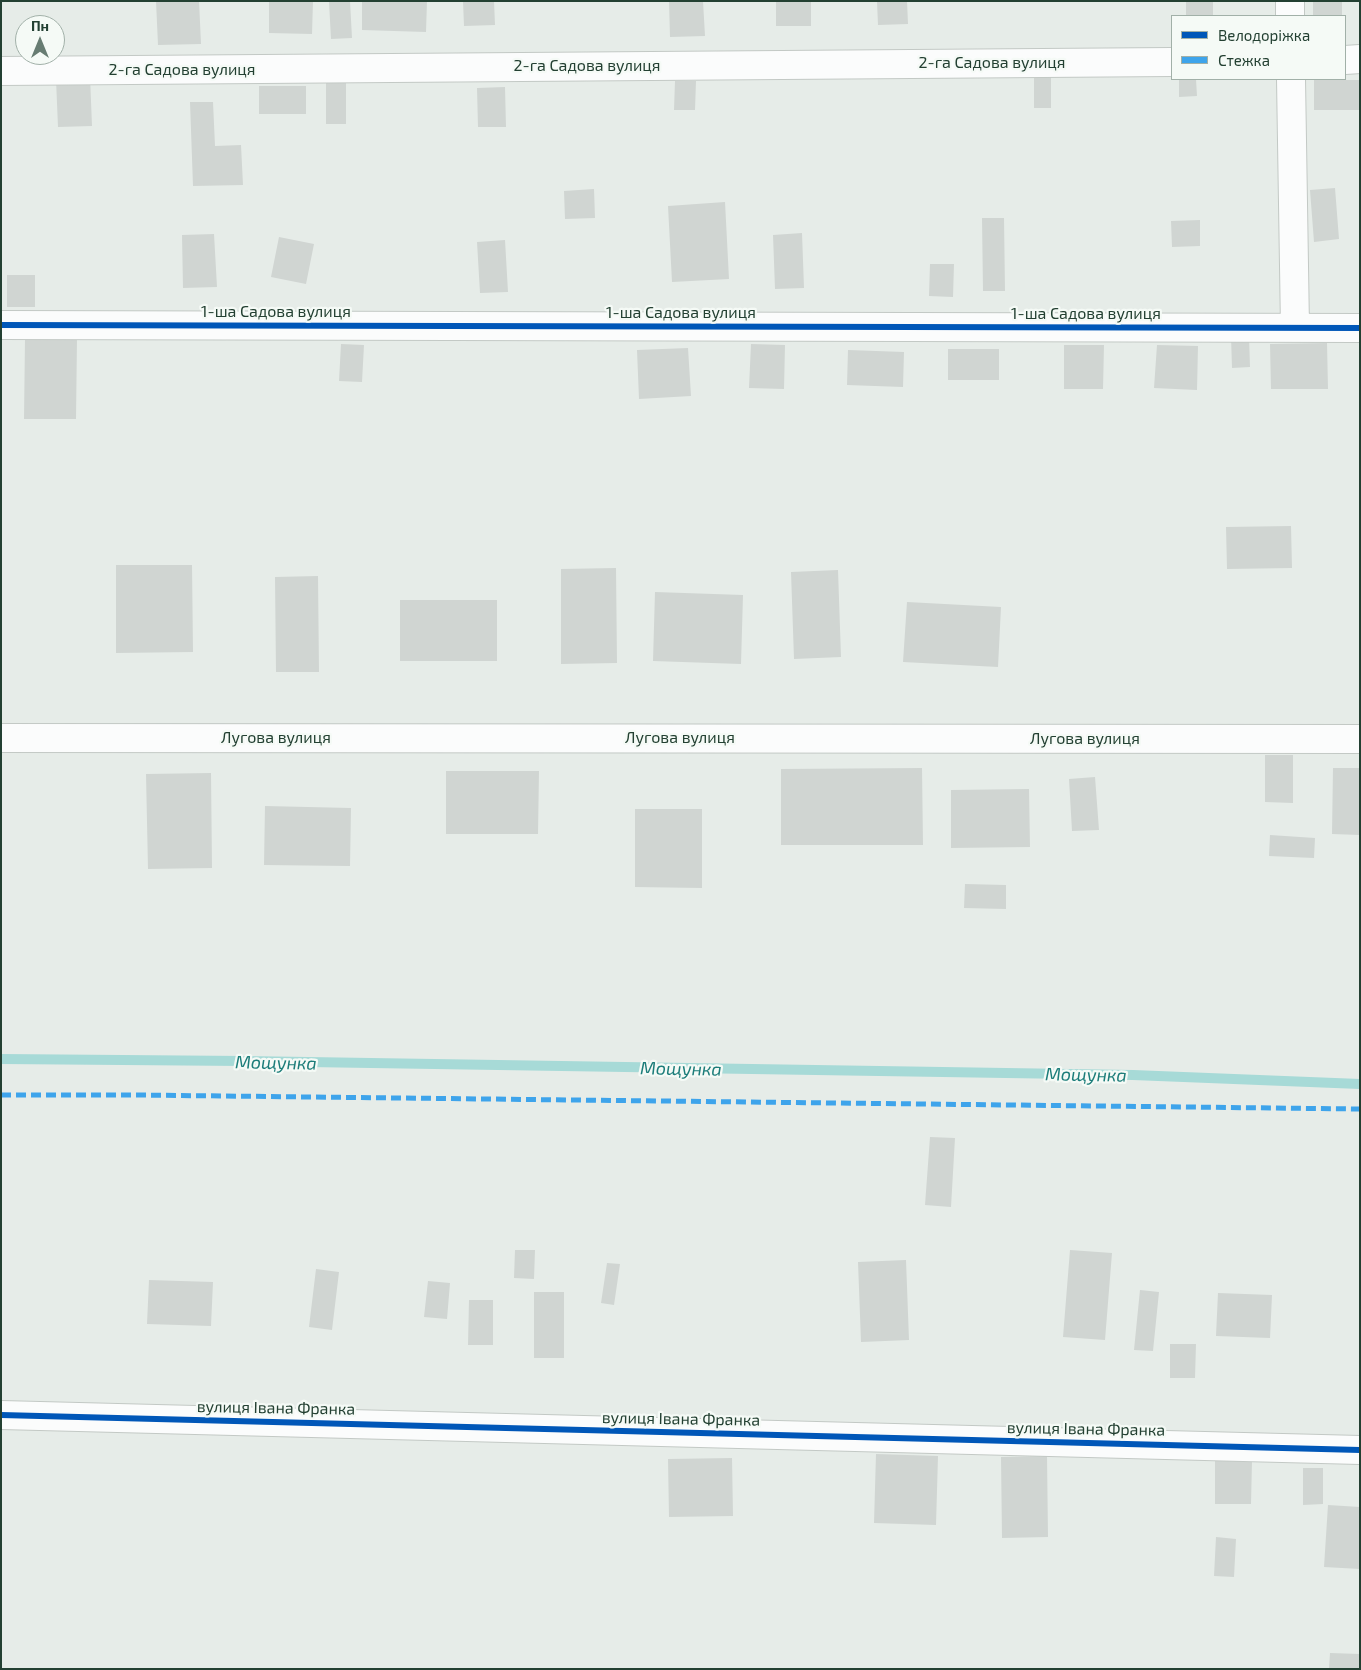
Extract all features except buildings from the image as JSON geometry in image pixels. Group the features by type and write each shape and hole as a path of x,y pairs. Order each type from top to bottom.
{"street":[{"path":"1290,1 1290,15"},
{"path":"1346,60 1360,59"},
{"name":"2-га Садова вулиця","path":"1,71 1171,62"},
{"path":"1291,80 1295,328"},
{"name":"1-ша Садова вулиця","path":"1,325 1360,328"},
{"name":"Лугова вулиця","path":"1,738 1360,739"},
{"name":"вулиця Івана Франка","path":"1,1415 1360,1450"}],"waterway":[{"name":"Мощунка","path":"1,1059 1133,1075 1360,1084"}],"marked path":[{"path":"1,1095 1360,1109"}],"cycle path":[{"path":"1,325 1360,328"},
{"path":"1,1415 1360,1450"}]}
